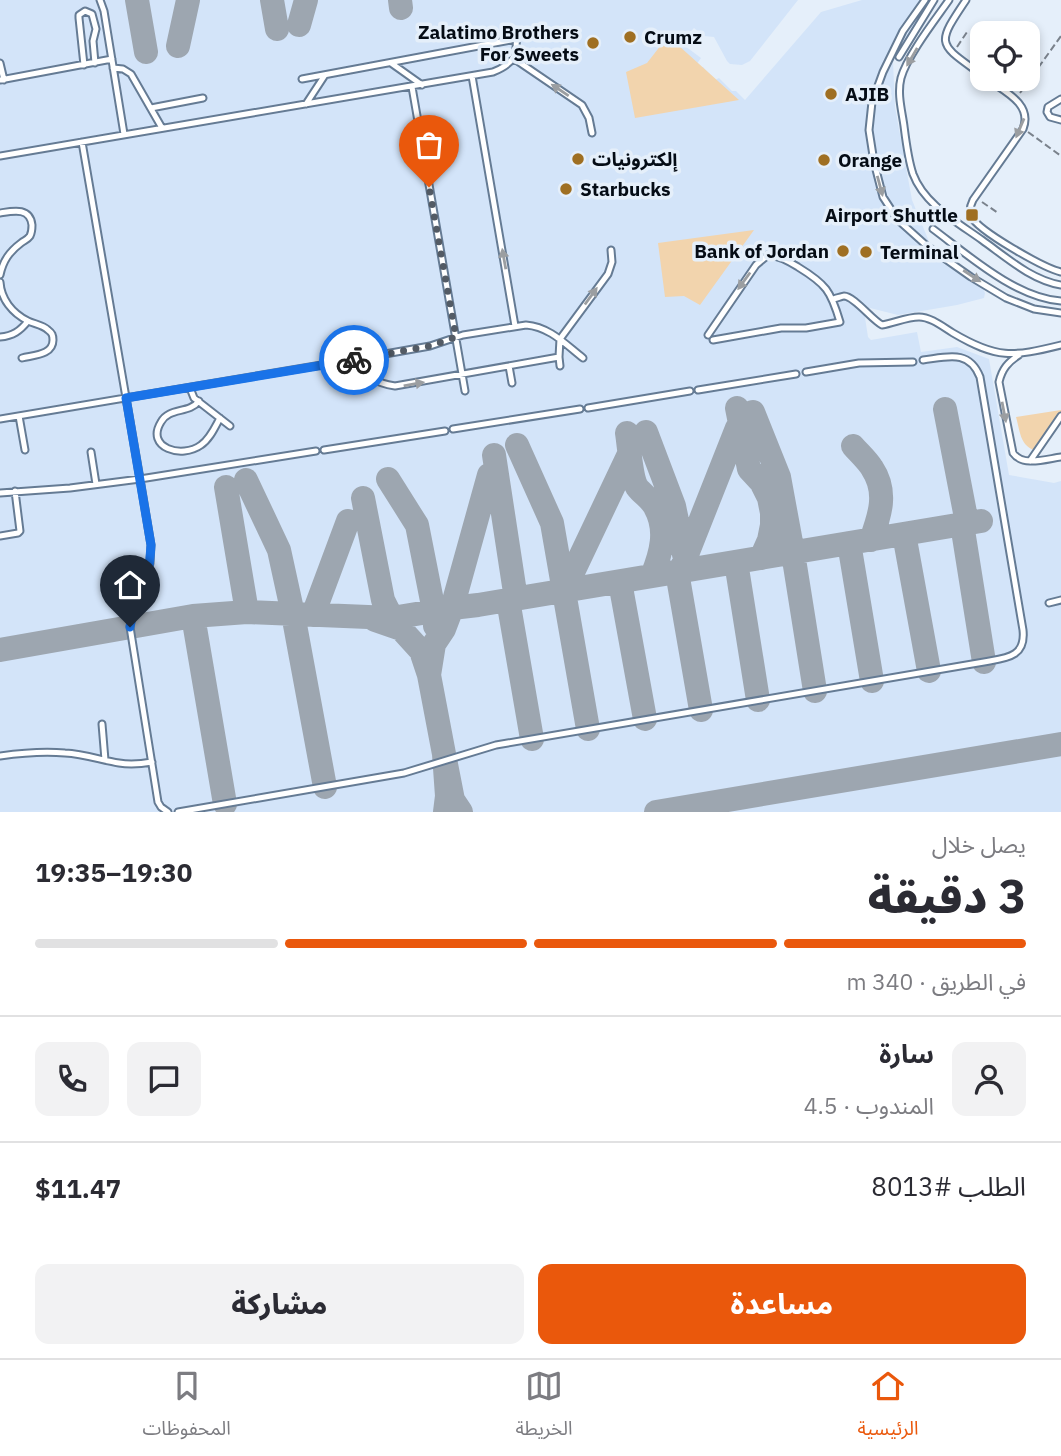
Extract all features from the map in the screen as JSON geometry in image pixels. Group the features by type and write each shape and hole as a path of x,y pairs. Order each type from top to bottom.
{"lane":[{"path":"100,0 124,134"},
{"path":"925,0 903,31 872,102 869,130 883,197 898,220 927,246 971,276 1006,298 1034,309 1061,313"},
{"path":"899,57 934,0"},
{"path":"949,0 908,62 902,77 900,100 905,141 913,173 928,199 945,213 1030,273 1048,283 1061,285"},
{"path":"966,0 952,21 944,41 953,54 970,66"},
{"path":"84,65 79,15 85,11 92,14 96,29 93,41 95,62"},
{"path":"0,156 493,72 505,67 513,58 516,37 302,79"},
{"path":"513,58 582,105 589,118 592,133"},
{"path":"0,63 2,80 112,59"},
{"path":"391,63 422,85"},
{"path":"113,68 123,69 131,74 162,128"},
{"path":"306,104 325,75"},
{"path":"472,76 515,326"},
{"path":"412,87 465,391"},
{"path":"1004,91 1021,106 1025,113 1025,122 1023,129 975,197 970,212 976,223 1028,258 1050,270 1061,272"},
{"path":"151,108 203,98"},
{"path":"1061,99 1052,103 1047,112 1049,117 1061,120"},
{"path":"82,142 151,545 146,580 133,611 130,627 158,802 160,807 168,812"},
{"path":"0,213 15,210 24,212 30,218 33,229 29,238 10,253 0,275"},
{"path":"933,229 1015,287 1036,296 1061,301"},
{"path":"560,366 560,339 608,274 612,262 611,250"},
{"path":"768,255 785,259 817,278 833,299 840,323 710,337 756,265 768,255"},
{"path":"0,282 0,290 16,314 47,328 52,334 53,343 48,350 22,358"},
{"path":"833,299 849,297 878,324 920,317 989,352 1004,355 1061,345"},
{"path":"0,337 10,336 28,321"},
{"path":"0,419 430,346 456,337 515,326 545,329 583,358"},
{"path":"1022,353 1005,366 999,382 1013,453 1020,460 1030,461 1061,457"},
{"path":"178,812 404,773 505,743 984,662 1015,654 1024,639 1023,630 980,377 971,362 963,358 954,356 923,360"},
{"path":"357,359 372,379 395,386 559,357"},
{"path":"806,372 859,363 913,362"},
{"path":"509,366 512,383"},
{"path":"698,390 796,374"},
{"path":"676,393 680,385"},
{"path":"190,388 194,398 230,426"},
{"path":"588,408 690,391"},
{"path":"631,393 639,399"},
{"path":"199,401 193,408 173,412 160,422 157,431 163,446 170,451 179,452 197,448 210,436 220,418"},
{"path":"566,403 567,411"},
{"path":"453,429 580,409"},
{"path":"516,411 517,419"},
{"path":"19,416 25,450"},
{"path":"1030,461 1061,416"},
{"path":"469,419 470,427"},
{"path":"324,450 445,431"},
{"path":"0,493 140,480 316,451"},
{"path":"91,452 96,484"},
{"path":"0,536 20,531 15,491"},
{"path":"1049,603 1061,600"},
{"path":"102,724 105,760"},
{"path":"0,756 64,753 128,764 152,762"}],"path":[{"path":"953,54 967,32"},
{"path":"1016,100 1061,36"},
{"path":"1023,129 1061,156"},
{"path":"975,197 998,213"}],"shaded area":[{"path":"0,0 798,0 750,61 742,65 730,64 714,37 704,36 694,28 681,43 701,58 696,65 699,68 703,67 715,80 719,78 745,100 821,12 862,0 930,0 893,62 895,107 912,200 930,244 978,277 985,293 984,298 957,305 898,315 870,308 864,311 868,337 871,340 917,332 921,352 957,347 989,359 1009,475 1054,483 1061,481 1061,812 0,812"},
{"path":"668,36 739,100 635,118 626,72 647,63"},
{"path":"754,230 700,305 684,296 665,297 658,243"},
{"path":"1061,410 1034,450 1029,448 1021,437 1016,417"}],"taxiway":[{"path":"137,0 146,52"},
{"path":"178,46 188,0"},
{"path":"272,0 277,29"},
{"path":"299,25 306,0"},
{"path":"400,0 401,8"},
{"path":"737,408 749,469 761,482 769,498 772,513 769,540 761,558"},
{"path":"945,409 967,523"},
{"path":"753,412 779,477 815,691"},
{"path":"680,572 737,428"},
{"path":"646,432 674,506 685,559"},
{"path":"627,433 635,483 653,504 661,524 660,551 652,576"},
{"path":"517,445 552,523 588,729"},
{"path":"853,446 872,468 880,486 881,504 871,540"},
{"path":"564,591 630,452"},
{"path":"494,455 516,599"},
{"path":"429,675 434,644 444,629 452,608 489,475"},
{"path":"388,479 417,525 435,626"},
{"path":"246,480 279,550 325,787"},
{"path":"226,487 247,612"},
{"path":"363,498 383,600 400,627"},
{"path":"313,615 348,521"},
{"path":"0,650 193,616 247,612 392,618 981,521"},
{"path":"962,524 984,662"},
{"path":"904,534 929,671"},
{"path":"849,543 872,681"},
{"path":"736,562 758,700"},
{"path":"677,572 701,710"},
{"path":"620,582 645,719"},
{"path":"508,600 532,739"},
{"path":"193,616 225,804"},
{"path":"375,620 401,629 421,651 429,675 444,754"},
{"path":"656,812 1061,744"},
{"path":"445,812 447,796 444,754 453,800 461,812"}],"way so far":[{"path":"354,360 430,346 456,337 429,187"}],"place":[{"name":"Crumz","path":"630,37"},
{"name":"Zalatimo Brothers For Sweets","path":"593,43"},
{"name":"AJIB","path":"831,94"},
{"name":"إلكترونيات","path":"578,159"},
{"name":"Orange","path":"824,160"},
{"name":"Starbucks","path":"566,189"},
{"name":"Airport Shuttle","path":"972,215"},
{"name":"Bank of Jordan","path":"843,251"},
{"name":"Terminal","path":"866,252"}],"route":[{"path":"130,627 133,611 146,580 151,545 126,398 354,360"}]}
